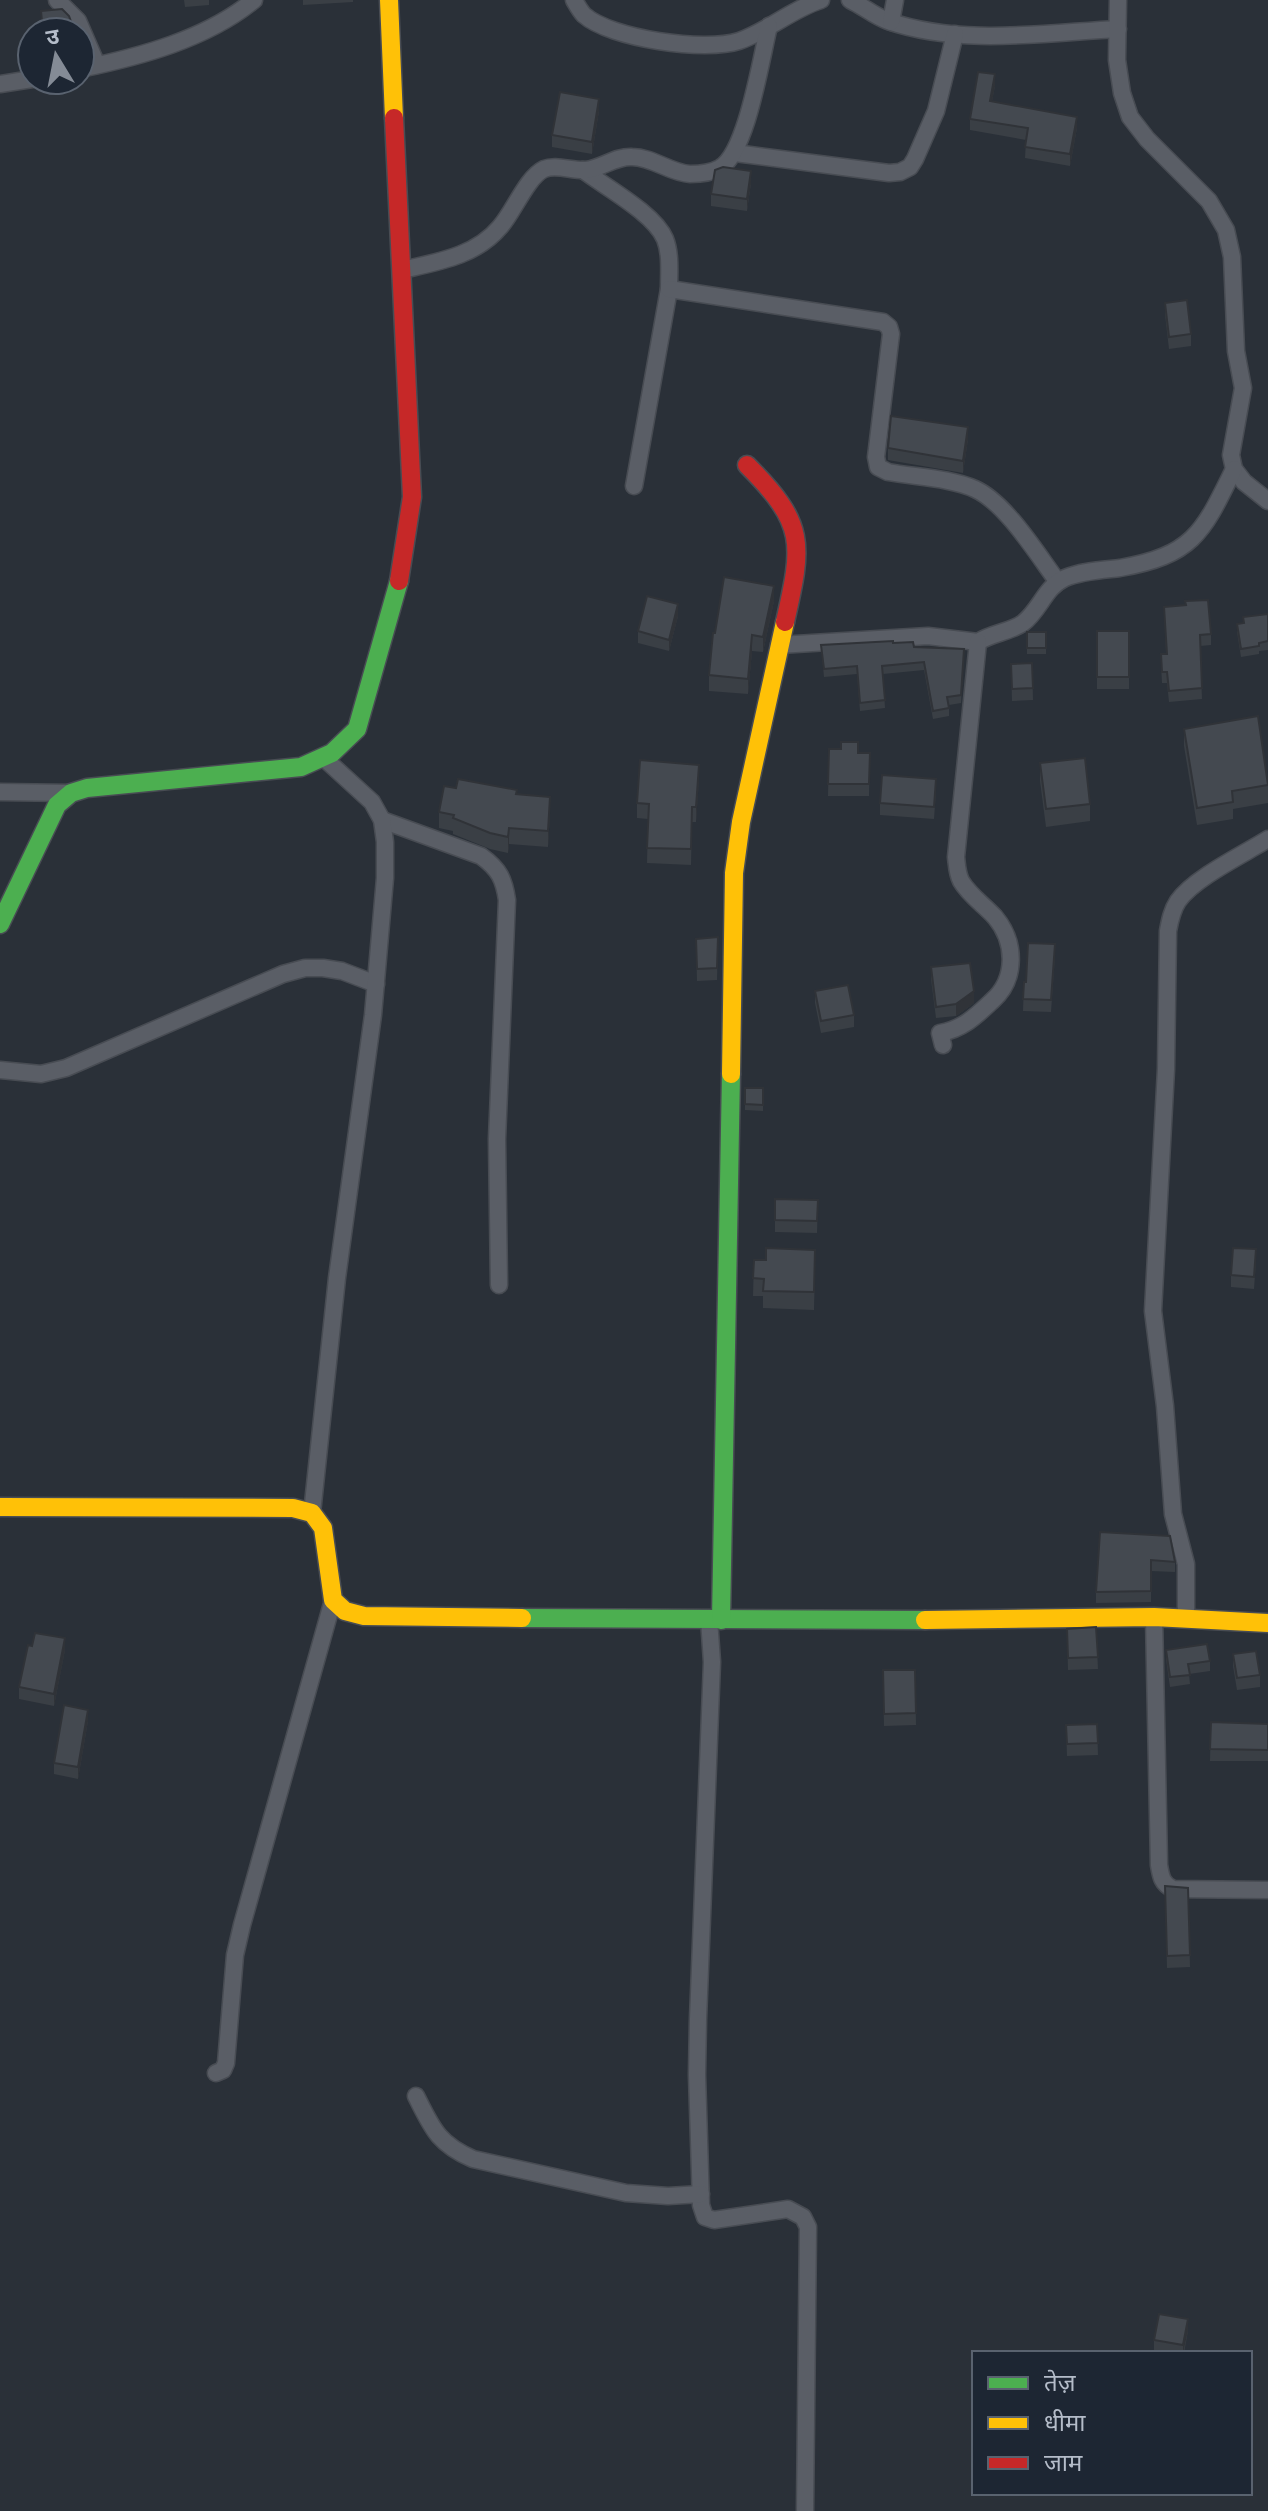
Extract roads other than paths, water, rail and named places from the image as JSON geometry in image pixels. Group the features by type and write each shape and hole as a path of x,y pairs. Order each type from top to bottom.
{"street":[{"path":"57,0 73,16"},
{"path":"96,65 158,48 207,29 254,0"},
{"path":"0,792 71,793 87,788 301,767 325,759 345,745 357,729 400,586 409,539 412,497 389,0"},
{"path":"574,0 584,15 600,24 649,40 718,45 738,42 821,0"},
{"path":"850,0 891,22 955,34 990,36 1118,29"},
{"path":"891,22 895,0"},
{"path":"1118,0 1117,60 1130,117 1147,139 1209,201 1226,230 1232,257 1236,351 1243,388 1231,455 1234,469 1244,482 1268,501"},
{"path":"402,270 461,255 485,242 501,227 540,171 551,167 583,170 630,156 647,158 685,174 705,174 722,167 735,153 743,133 769,26"},
{"path":"735,153 889,173 910,167 936,111 955,34"},
{"path":"583,170 656,225 665,239 669,261 669,289 634,486"},
{"path":"669,289 883,322 891,334 876,457 878,467 888,472 975,489 1008,517 1058,582"},
{"path":"747,465 769,488 788,515 796,530 798,547 796,573 741,822 734,873 715,1619 697,2075 701,2194 705,2217 729,2219 788,2209 803,2217 808,2227 805,2511"},
{"path":"779,645 913,636 978,642 1023,622 1058,582 1070,576 1144,564 1166,558 1183,547 1208,521 1234,469"},
{"path":"943,1045 940,1033 968,1023 999,995 1010,975 1011,955 1007,936 996,918 961,882 957,871 978,642"},
{"path":"312,1513 337,1278 376,984 385,878 382,820 372,802 325,759"},
{"path":"0,924 57,805 71,793"},
{"path":"382,820 481,856 505,880 507,900 497,1139 499,1285"},
{"path":"1186,1619 1186,1564 1173,1514 1167,1428 1153,1311 1166,1069 1168,931 1178,901 1190,888 1268,839"},
{"path":"0,1070 41,1074 66,1068 260,983 305,968 342,971 376,984"},
{"path":"0,1507 293,1508 312,1513 323,1528 333,1600 242,1925 235,1955 226,2063 223,2070 216,2073"},
{"path":"333,1600 345,1611 364,1616 838,1621 1154,1617 1268,1623"},
{"path":"1154,1617 1161,1877 1165,1885 1173,1889 1268,1890"},
{"path":"416,2096 441,2140 473,2159 626,2193 668,2196 701,2194"}]}
